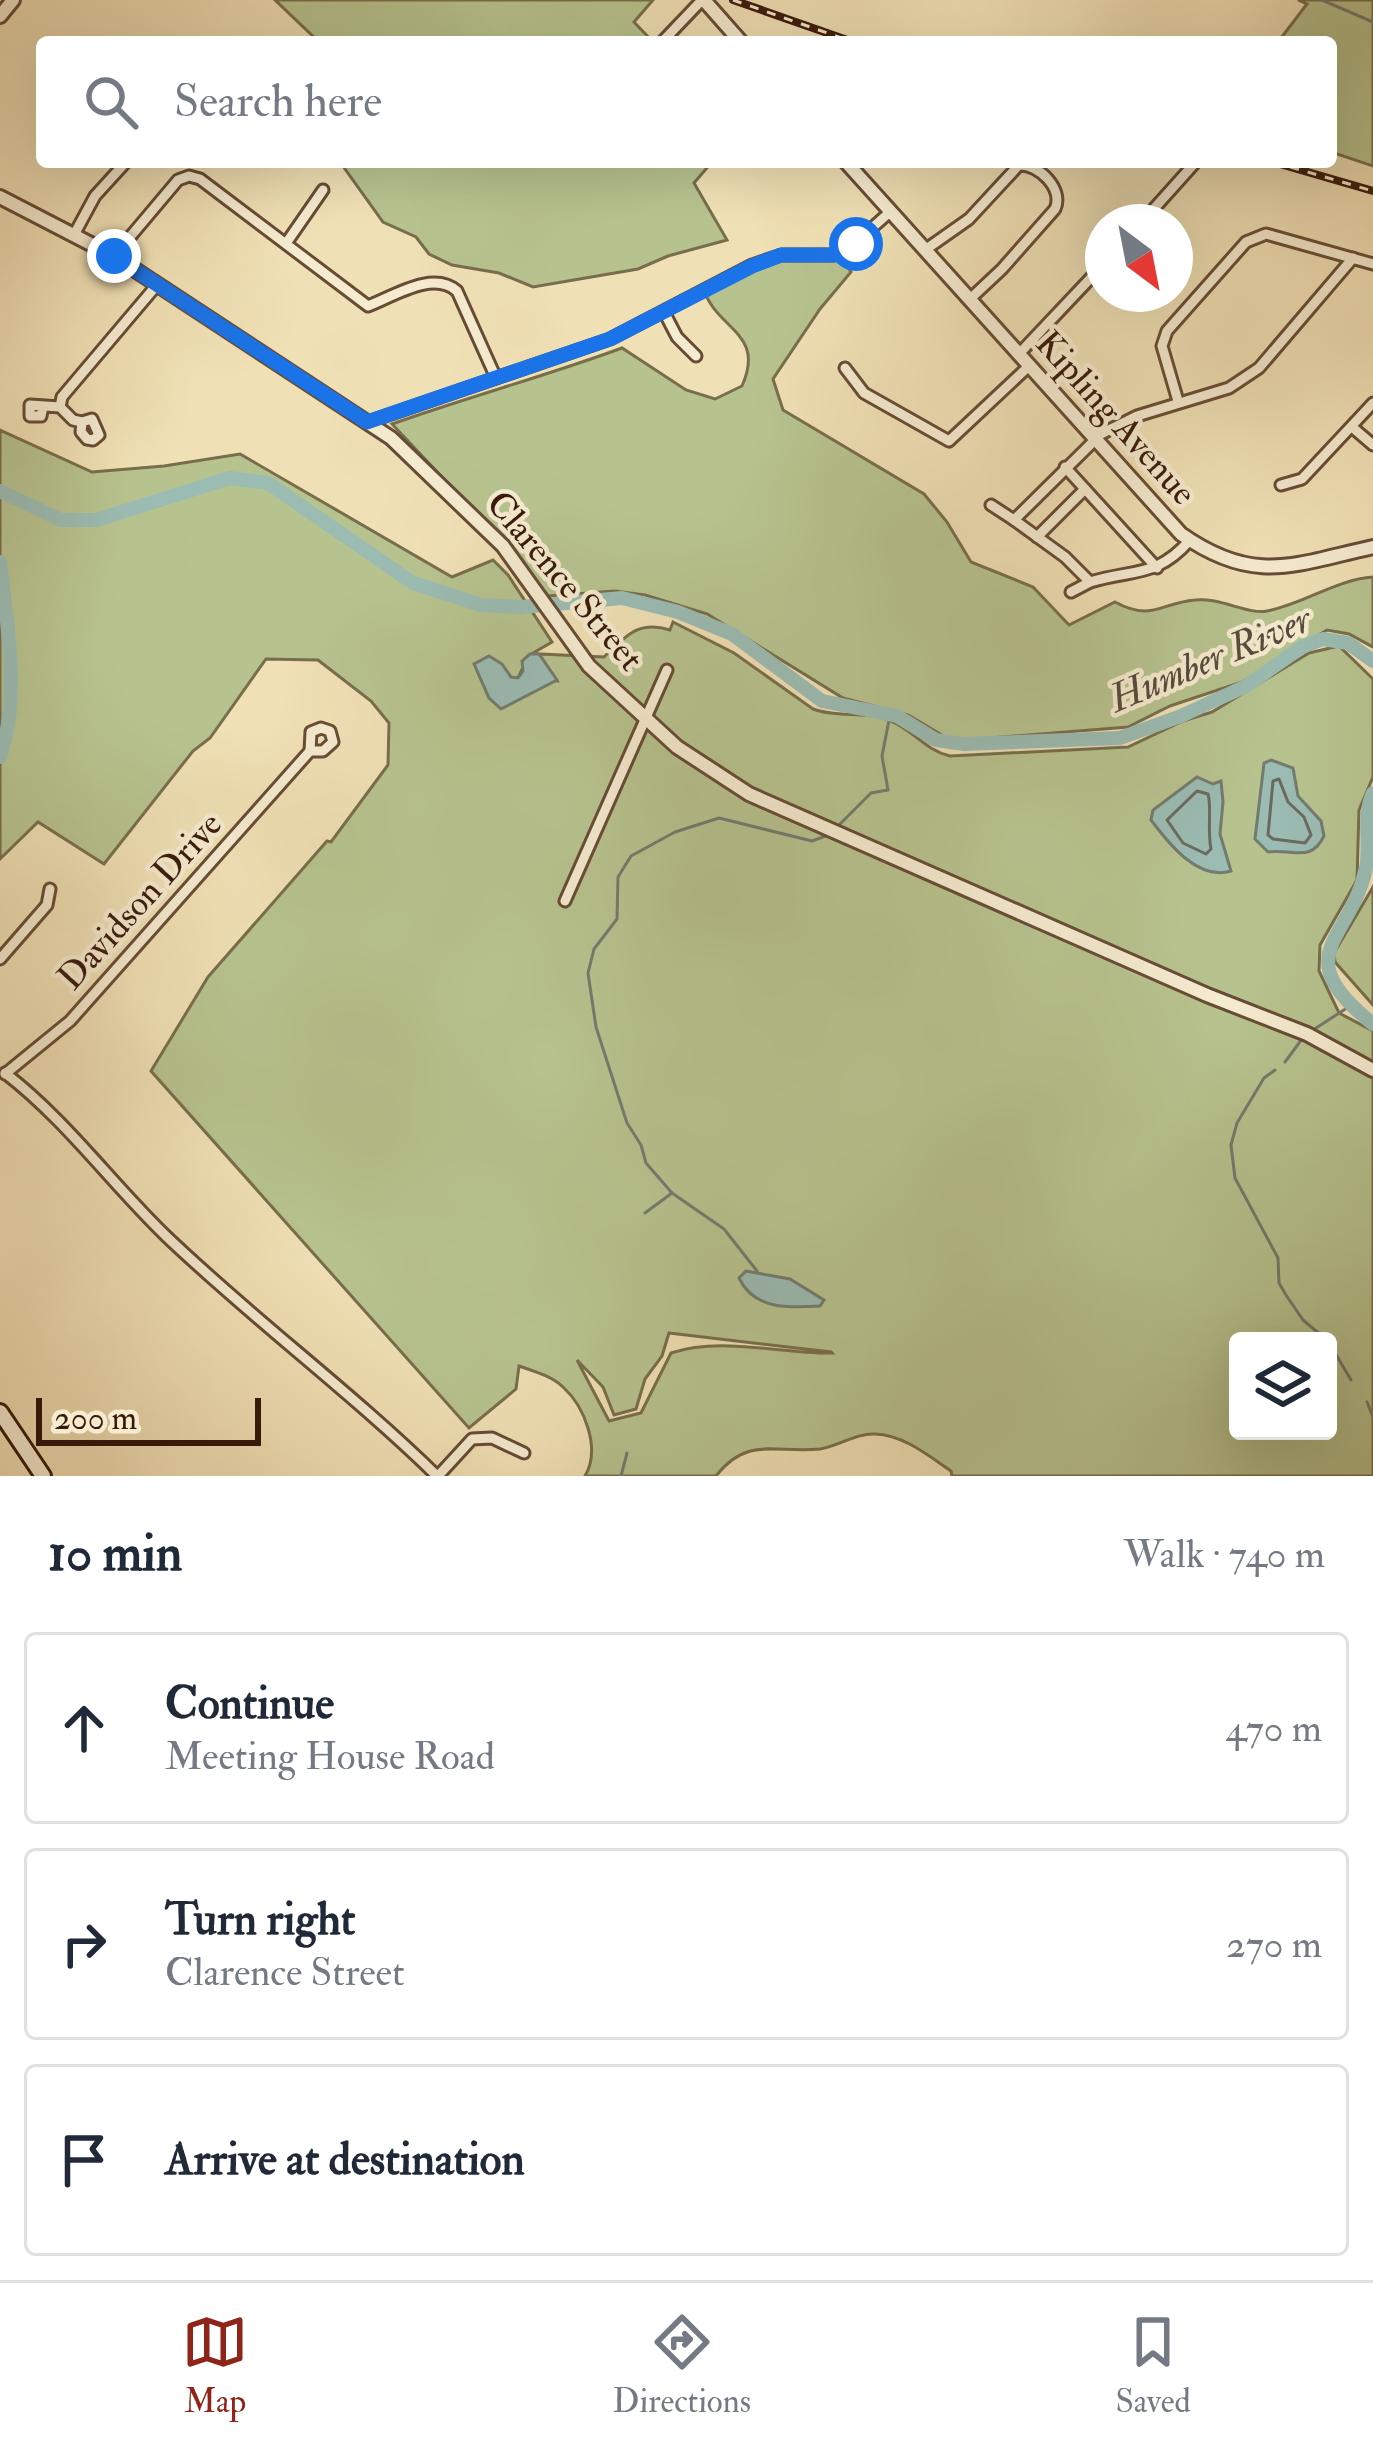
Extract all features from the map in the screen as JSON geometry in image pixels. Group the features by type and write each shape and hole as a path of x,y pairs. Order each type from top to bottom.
{"main road":[{"path":"0,1412 43,1476"}],"street":[{"path":"0,16 14,0"},
{"path":"668,36 703,0 736,36"},
{"path":"75,233 95,196 121,168"},
{"name":"Kipling Avenue","path":"851,168 1092,439 1190,541 1232,560 1289,568 1373,548"},
{"path":"925,250 970,219 1016,168"},
{"path":"968,299 1056,208 1057,190 1034,168"},
{"path":"1158,204 1190,168"},
{"path":"114,256 178,180 200,179 368,306 434,281 447,282 457,291 496,377"},
{"path":"287,242 323,190"},
{"name":"Clarence Street","path":"0,197 114,256 367,422 431,473 503,546 589,666 676,747 749,794 1207,995 1307,1034 1373,1070"},
{"path":"367,422 610,339 781,255 834,255 856,244 890,212"},
{"path":"1178,401 1162,346 1167,331 1246,242 1266,234 1373,264"},
{"path":"1014,520 1092,439 1137,416 1229,388 1259,368 1353,258"},
{"path":"60,406 62,397 156,286"},
{"path":"845,368 864,393 949,441 1085,287"},
{"path":"664,312 677,337 696,356"},
{"path":"1282,485 1302,479 1373,403"},
{"path":"43,406 60,406 73,420 82,422"},
{"path":"1352,428 1373,445"},
{"path":"1064,467 1157,568"},
{"path":"1037,537 1085,490"},
{"path":"991,506 1090,582"},
{"path":"1071,592 1115,572 1134,575 1157,568 1190,541"},
{"path":"565,901 667,670"},
{"name":"Davidson Drive","path":"3,1075 70,1021 310,751"},
{"path":"0,959 47,905 50,889"},
{"path":"3,1075 79,1139 178,1247 438,1476 472,1439 492,1438 524,1453"}],"green space":[{"path":"275,0 653,0 634,22 647,36 313,36"},
{"path":"1298,0 1373,0 1373,166 1337,154 1337,36 1283,36 1307,4"},
{"path":"344,168 707,168 694,183 727,240 638,269 533,287 499,273 452,265 429,254 416,237 383,222"},
{"path":"838,253 851,272 773,379 783,410 924,494 971,562 1033,587 1069,625 1115,602 1138,611 1204,600 1267,611 1373,577 1373,647 1349,634 1327,630 1242,682 1170,706 1128,727 952,741 908,715 843,698 707,614 615,591 548,596 392,424 622,348 686,390 715,399 742,386 748,354 703,288 773,256"},
{"path":"0,430 92,472 240,454 452,577 493,560 552,642 528,656 518,678 484,679 557,681 539,654 604,657 633,632 649,627 670,630 673,622 734,653 813,709 891,721 950,756 1128,747 1212,712 1309,653 1339,646 1373,679 1373,777 1359,810 1357,880 1320,945 1319,971 1339,1013 1373,1031 1373,1476 952,1476 916,1447 875,1434 820,1449 752,1451 728,1463 716,1476 585,1476 591,1441 578,1406 559,1383 519,1366 516,1389 469,1428 151,1071 208,977 327,841 331,842 388,765 389,723 371,701 318,660 266,659 210,738 193,751 104,864 38,822 0,859","holes":["669,1333 831,1352 710,1346 671,1353 641,1413 609,1421 577,1360 603,1387 614,1415 636,1409 645,1379 662,1356"]},
{"path":"1373,887 1373,1005 1335,962 1334,953"}],"water":[{"path":"539,654 557,680 501,709 489,698 474,664 489,656 518,678 522,661"},
{"path":"1271,760 1293,768 1298,796 1321,821 1324,836 1313,850 1268,852 1255,839 1264,763"},
{"path":"1197,777 1213,784 1221,781 1220,834 1231,871 1219,873 1196,866 1151,820 1153,810"},
{"path":"746,1271 790,1279 824,1300 820,1306 796,1307 763,1301 739,1278"}],"waterway":[{"path":"1322,0 1373,22"},
{"name":"Humber River","path":"0,491 61,520 96,520 230,478 268,483 413,583 481,605 522,607 622,598 678,612 732,634 822,701 897,716 936,740 964,744 1120,738 1246,686 1302,647 1323,639 1348,643 1373,661"},
{"path":"0,562 11,685 0,757"},
{"path":"837,827 871,793 888,790 882,756 890,715"},
{"name":"Humber River","path":"1373,793 1366,868 1328,963 1347,1000 1373,1024"},
{"path":"757,1271 724,1229 672,1193 646,1163 627,1123 596,1027 588,973 594,949 617,919 618,877 631,856 675,832 719,818 812,841 831,834"},
{"path":"1313,1030 1350,1006"},
{"path":"1285,1062 1302,1039"},
{"path":"1275,1070 1264,1078 1237,1123 1231,1145 1235,1178 1278,1258 1279,1283 1303,1320 1317,1332"},
{"path":"645,1213 672,1193"},
{"path":"1337,1356 1351,1380"},
{"path":"1367,1402 1373,1417"},
{"path":"621,1476 627,1453"}],"railway":[{"path":"733,0 836,36"},
{"path":"1294,168 1373,191"}],"route":[{"path":"114,256 367,422 610,339 781,255 834,255 856,244"}]}
